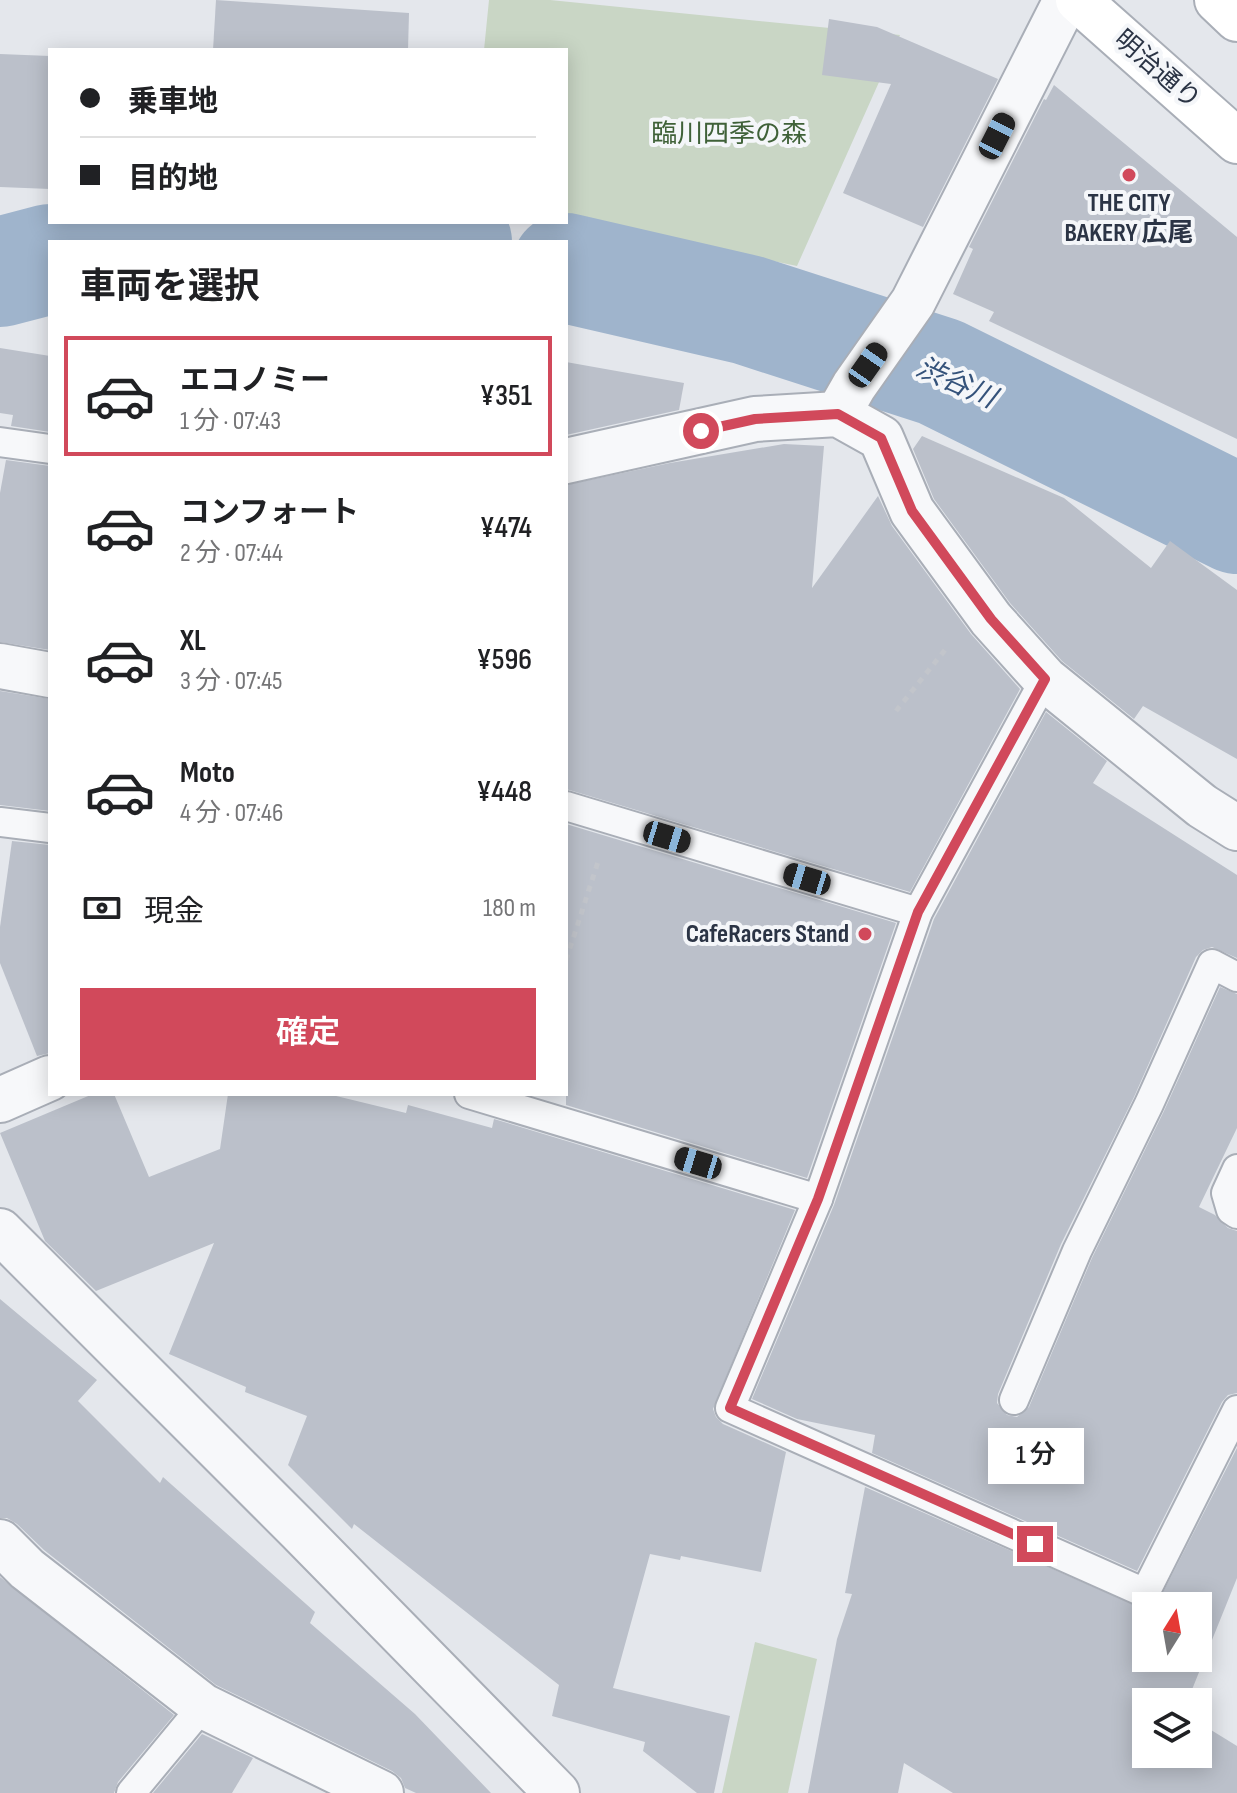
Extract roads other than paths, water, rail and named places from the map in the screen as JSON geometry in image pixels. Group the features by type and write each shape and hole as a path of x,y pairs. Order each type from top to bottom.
{"main road":[{"name":"明治通り","path":"1078,0 1237,141"},
{"path":"1217,0 1237,19"}],"street":[{"path":"568,461 846,400 913,302 1066,0"},
{"path":"846,400 881,438 912,511 979,604 1045,679 1202,806 1237,828"},
{"path":"0,666 48,675"},
{"path":"0,1100 48,1079"},
{"path":"0,1231 557,1793"},
{"path":"0,1542 27,1569 203,1706 381,1793"}],"lane":[{"path":"0,442 48,449"},
{"path":"1045,679 918,912 818,1199 730,1408 1145,1593 1237,1410"},
{"path":"568,807 918,912"},
{"path":"0,822 48,828"},
{"path":"1014,1400 1077,1251 1149,1104 1212,964 1237,977"},
{"path":"476,1096 818,1199"},
{"path":"1237,1169 1226,1193 1231,1210 1237,1214"},
{"path":"131,1793 203,1706"}],"waterway":[{"name":"渋谷川","path":"133,240 273,226 449,240"},
{"name":"渋谷川","path":"0,272 48,260"},
{"name":"渋谷川","path":"568,268 748,310 940,372 1237,519"}],"place":[{"name":"THE CITY BAKERY 広尾","path":"1129,175"},
{"name":"CafeRacers Stand","path":"865,934"}],"park label":[{"name":"臨川四季の森","path":"729,134"}]}
